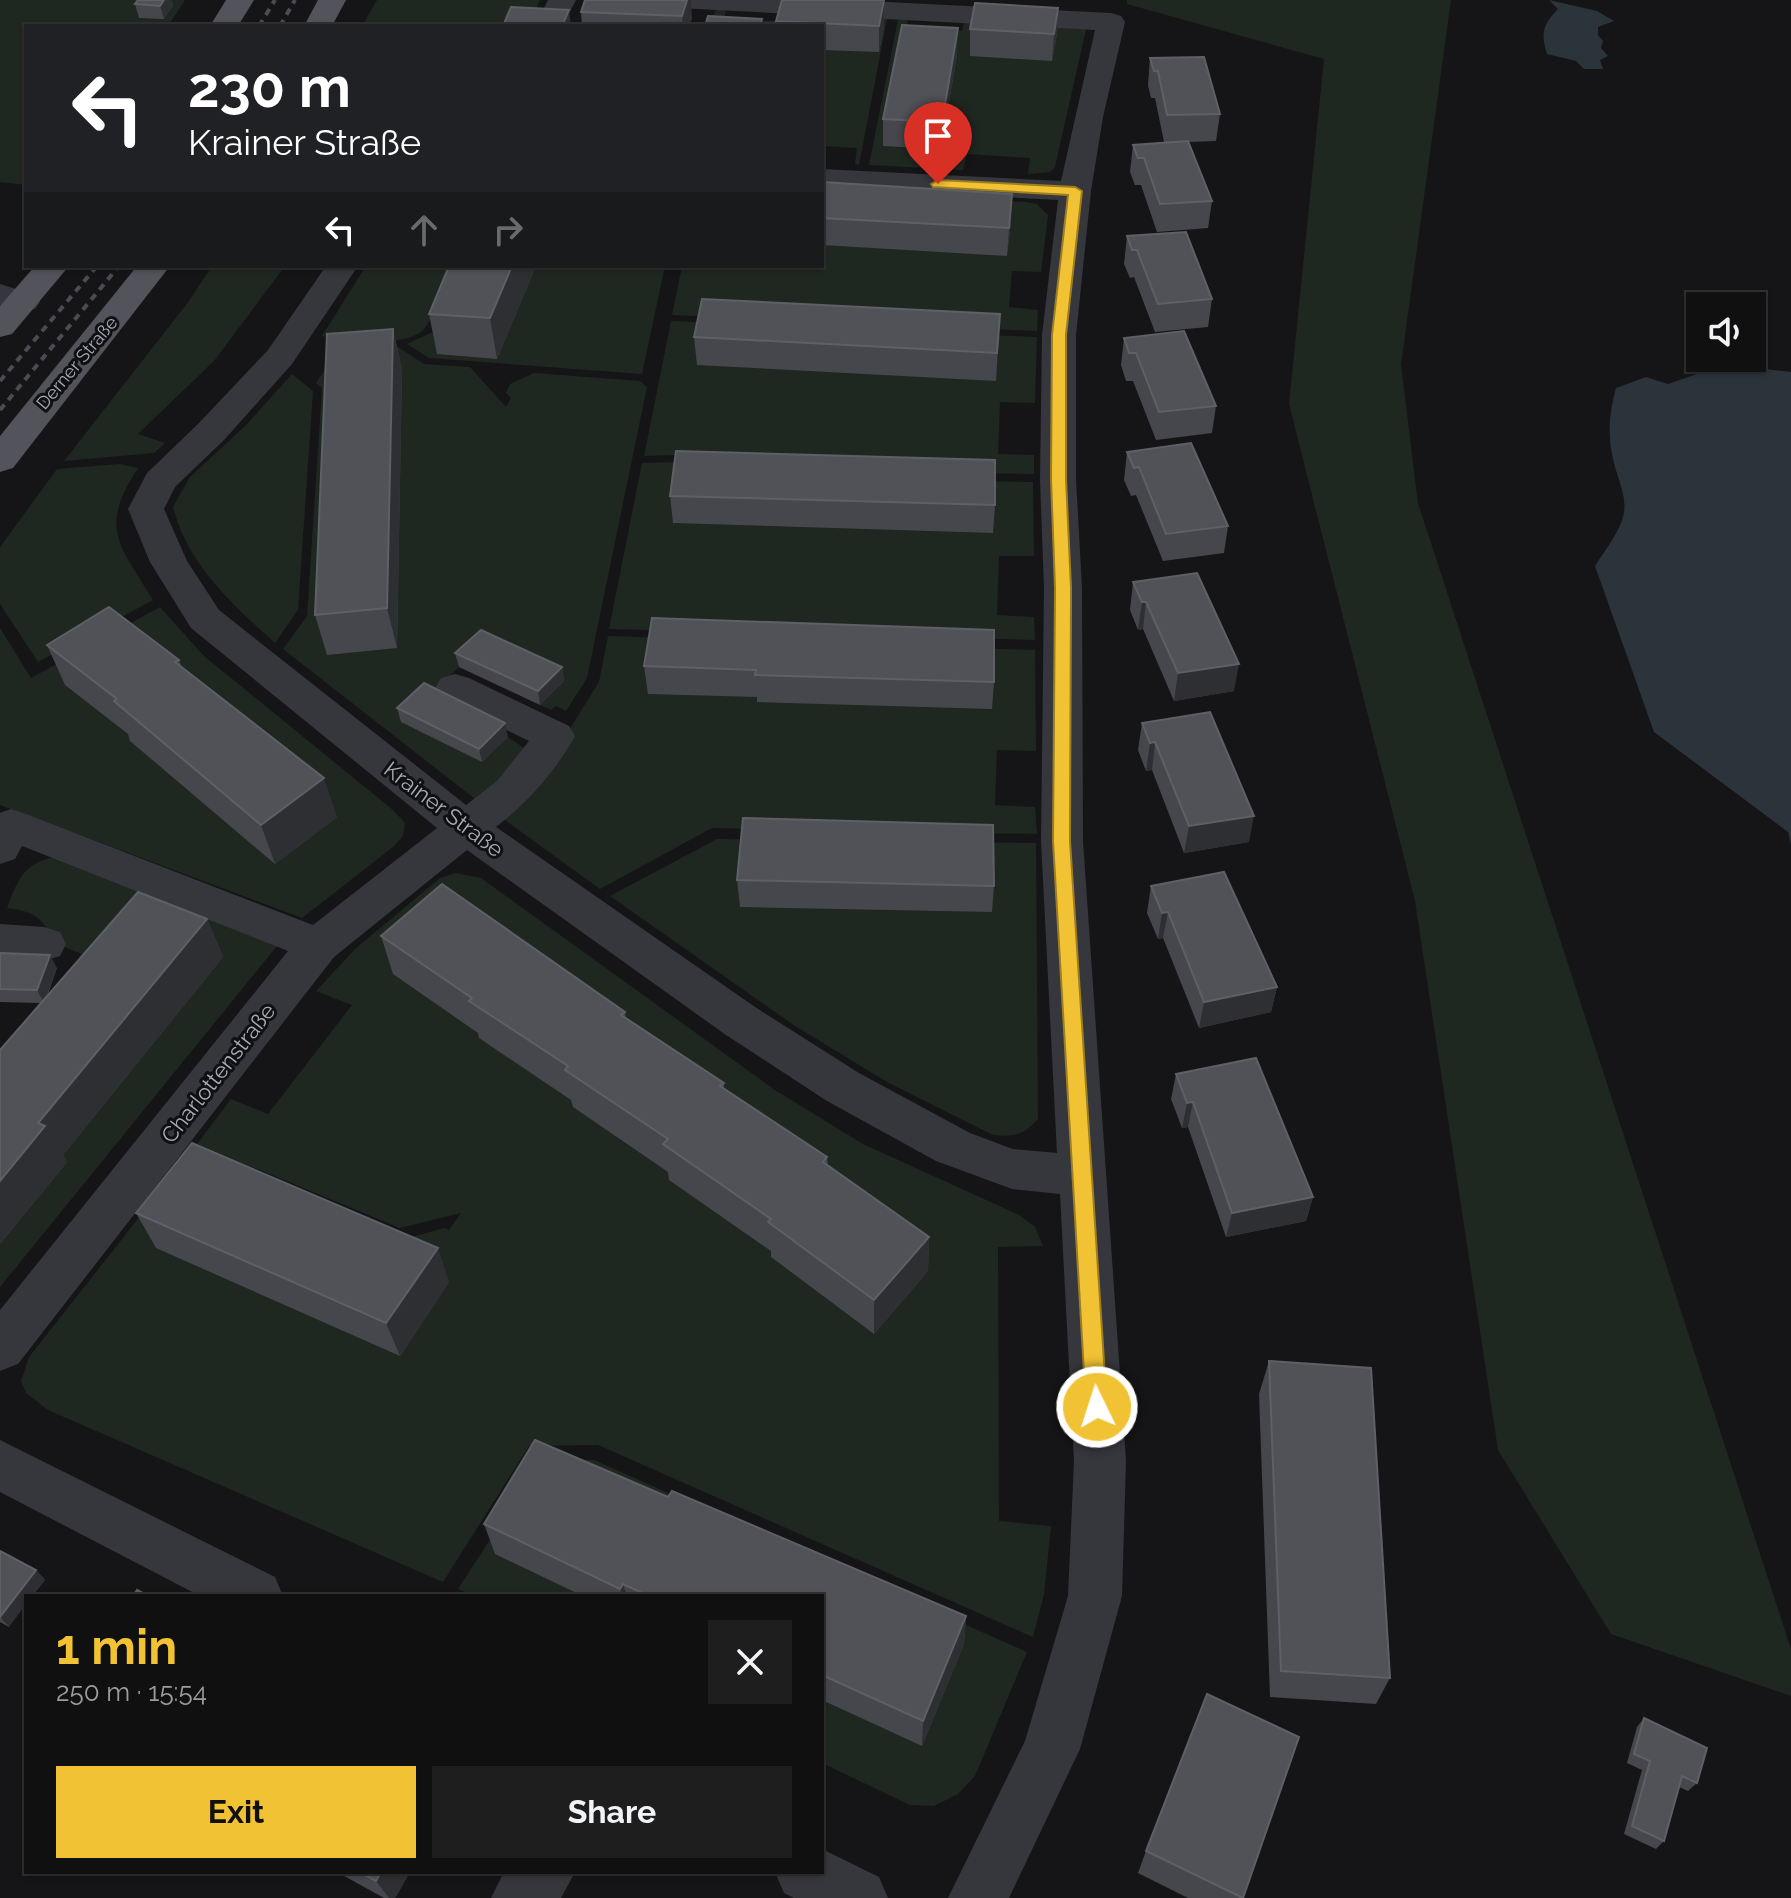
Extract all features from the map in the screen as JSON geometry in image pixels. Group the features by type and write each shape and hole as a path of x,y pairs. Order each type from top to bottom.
{"main road":[{"path":"225,24 240,0"},
{"path":"319,24 332,0"},
{"path":"0,327 12,298 50,268"},
{"name":"Derner Straße","path":"0,460 152,268"}],"street":[{"path":"678,0 1111,22 1088,117 1075,191 1059,335 1058,479 1063,588 1062,841 1100,1461 1095,1596 1051,1749 978,1898"},
{"path":"824,178 1075,191"},
{"name":"Krainer Straße","path":"341,268 280,357 211,432 160,481 146,509 169,562 205,619 465,827 742,1022 843,1087 953,1147 1012,1169 1082,1176"},
{"name":"Charlottenstraße","path":"0,1348 318,945 512,792 555,736 455,688"},
{"path":"0,848 11,825 318,945"},
{"path":"0,941 44,944"},
{"path":"0,1465 252,1594"},
{"path":"521,1898 543,1874"},
{"path":"809,1874 858,1898"}],"shaded area":[{"path":"0,0 185,0 169,24 24,24 24,185 0,182"},
{"path":"377,0 540,0 535,12 508,24 363,24"},
{"path":"1127,0 1451,0 1401,365 1418,503 1791,1649 1791,1696 1611,1634 1498,1450 1415,901 1289,404 1324,59 1127,4"},
{"path":"1549,0 1597,11 1614,21 1598,27 1598,35 1603,41 1601,48 1608,56 1600,60 1603,69 1584,69 1576,61 1547,54 1544,30 1558,9"},
{"path":"718,5 727,6 724,19 776,21 888,14 859,165 855,164 857,148 824,146 824,24 710,24"},
{"path":"899,14 909,15 906,28 962,31 965,18 1087,25 1055,167 1050,172 1028,174 1030,158 967,154 963,170 869,165"},
{"path":"824,190 1026,202 1037,204 1048,215 1041,272 1012,271 1009,307 1038,310 1037,331 672,315 682,268 824,268"},
{"path":"211,268 284,268 214,361 138,434 165,443 154,453 64,461 189,301"},
{"path":"365,268 450,268 436,308 424,329 416,335 390,341 322,336"},
{"path":"461,268 665,268 642,374 429,358 407,344 433,332"},
{"path":"671,321 1037,337 1035,403 1000,402 998,454 1034,455 1034,474 707,468 677,455 644,456"},
{"path":"395,345 424,364 470,367 506,407 511,398 506,393 510,384 534,373 640,381 647,387 587,678 566,711 556,706 551,710 540,705 563,681 459,667 428,697 482,762 508,737 530,752 498,786 475,799 283,649 307,616 322,388 316,383 340,347"},
{"path":"1766,369 1791,372 1791,845 1788,832 1654,732 1595,566 1618,529 1624,507 1610,434 1616,388 1646,377 1668,384 1703,372 1766,372"},
{"path":"292,374 313,391 298,610 275,643 228,598 201,565 189,547 173,507 190,477 246,425"},
{"path":"675,462 705,475 1033,482 1034,556 999,556 997,615 1034,617 1035,640 609,629 642,463"},
{"path":"120,464 138,468 119,507 116,522 118,536 131,565 153,600 38,662 0,604 0,547 57,469"},
{"path":"160,607 204,656 405,823 403,836 393,847 302,918 0,805 0,628 31,678"},
{"path":"608,636 1035,650 1036,751 997,750 995,805 1035,807 1037,834 712,828 600,889 505,820 518,793 551,759 599,682"},
{"path":"717,839 1036,843 1038,1119 1018,1134 993,1135 887,1082 795,1026 610,896"},
{"path":"55,857 154,895 98,961 43,938 46,927 38,918 7,908 23,874 36,864"},
{"path":"455,873 481,878 775,1090 863,1144 1019,1215 1035,1227 1043,1246 998,1247 999,1521 1051,1526 1044,1595 1033,1637 598,1445 529,1446 443,1582 48,1410 26,1393 21,1381 29,1357 189,1154 401,1240 444,1228 449,1230 461,1213 400,1228 197,1144 231,1099 268,1114 352,1005 316,991 355,949 440,878"},
{"path":"168,900 277,946 0,1287 0,1097"},
{"path":"594,1460 1027,1652 975,1776 958,1794 934,1806 910,1805 824,1764 824,1594 469,1594 458,1589 541,1461"}],"building":[{"path":"138,0 164,0 160,6 135,4"},
{"path":"585,0 687,0 682,16 581,12"},
{"path":"782,0 884,0 879,26 776,21"},
{"path":"975,3 1058,8 1054,34 970,29"},
{"path":"511,7 569,10 563,24 504,24"},
{"path":"708,16 762,19 761,24 706,24"},
{"path":"902,25 958,28 942,122 883,119"},
{"path":"1204,57 1220,114 1167,115 1158,71 1154,71 1150,58"},
{"path":"1188,141 1212,201 1160,204 1144,158 1138,158 1133,145"},
{"path":"824,182 1012,194 1009,228 824,218"},
{"path":"1186,232 1212,299 1158,304 1137,250 1132,250 1127,236"},
{"path":"448,268 511,268 490,318 429,314"},
{"path":"702,299 1000,314 997,353 694,337"},
{"path":"393,329 387,608 315,615 327,334"},
{"path":"1184,331 1216,406 1159,412 1136,353 1129,353 1124,338"},
{"path":"1191,443 1228,526 1166,534 1139,467 1134,468 1127,452"},
{"path":"676,451 995,460 995,505 670,496"},
{"path":"1197,573 1239,664 1178,673 1146,602 1142,602 1133,582"},
{"path":"109,607 324,778 261,825 114,701 117,699 47,645"},
{"path":"652,618 994,630 994,682 755,675 756,670 644,666"},
{"path":"481,630 562,667 538,691 455,653"},
{"path":"424,683 505,723 479,749 397,708"},
{"path":"1210,712 1254,816 1189,826 1155,742 1150,743 1142,723"},
{"path":"743,818 993,825 994,886 737,880"},
{"path":"1224,872 1277,987 1204,1002 1168,912 1162,913 1151,886"},
{"path":"442,884 625,1012 621,1015 724,1083 720,1086 827,1157 823,1162 929,1237 874,1300 768,1222 771,1219 663,1144 668,1139 565,1070 568,1066 469,1001 472,998 381,936"},
{"path":"138,892 207,919 38,1123 45,1126 0,1181 0,1050"},
{"path":"0,953 50,955 37,990 0,989"},
{"path":"1256,1058 1313,1197 1232,1213 1193,1102 1187,1103 1176,1074"},
{"path":"192,1143 438,1248 386,1323 136,1213"},
{"path":"1269,1361 1371,1368 1390,1678 1281,1671"},
{"path":"535,1440 668,1497 672,1491 966,1616 923,1721 824,1676 824,1594 645,1594 623,1584 620,1589 484,1524"},
{"path":"0,1551 36,1570 0,1617"},
{"path":"1207,1694 1299,1737 1243,1898 1146,1851"},
{"path":"1644,1718 1707,1748 1697,1783 1682,1776 1664,1841 1632,1826 1650,1761 1634,1754"},
{"path":"364,1874 380,1874 376,1881"}],"railway":[{"path":"260,24 275,0"},
{"path":"281,24 295,0"},
{"path":"0,381 95,268"},
{"path":"0,410 117,268"}],"route":[{"path":"938,184 1075,191 1059,335 1058,479 1063,588 1062,841 1097,1407"}]}
